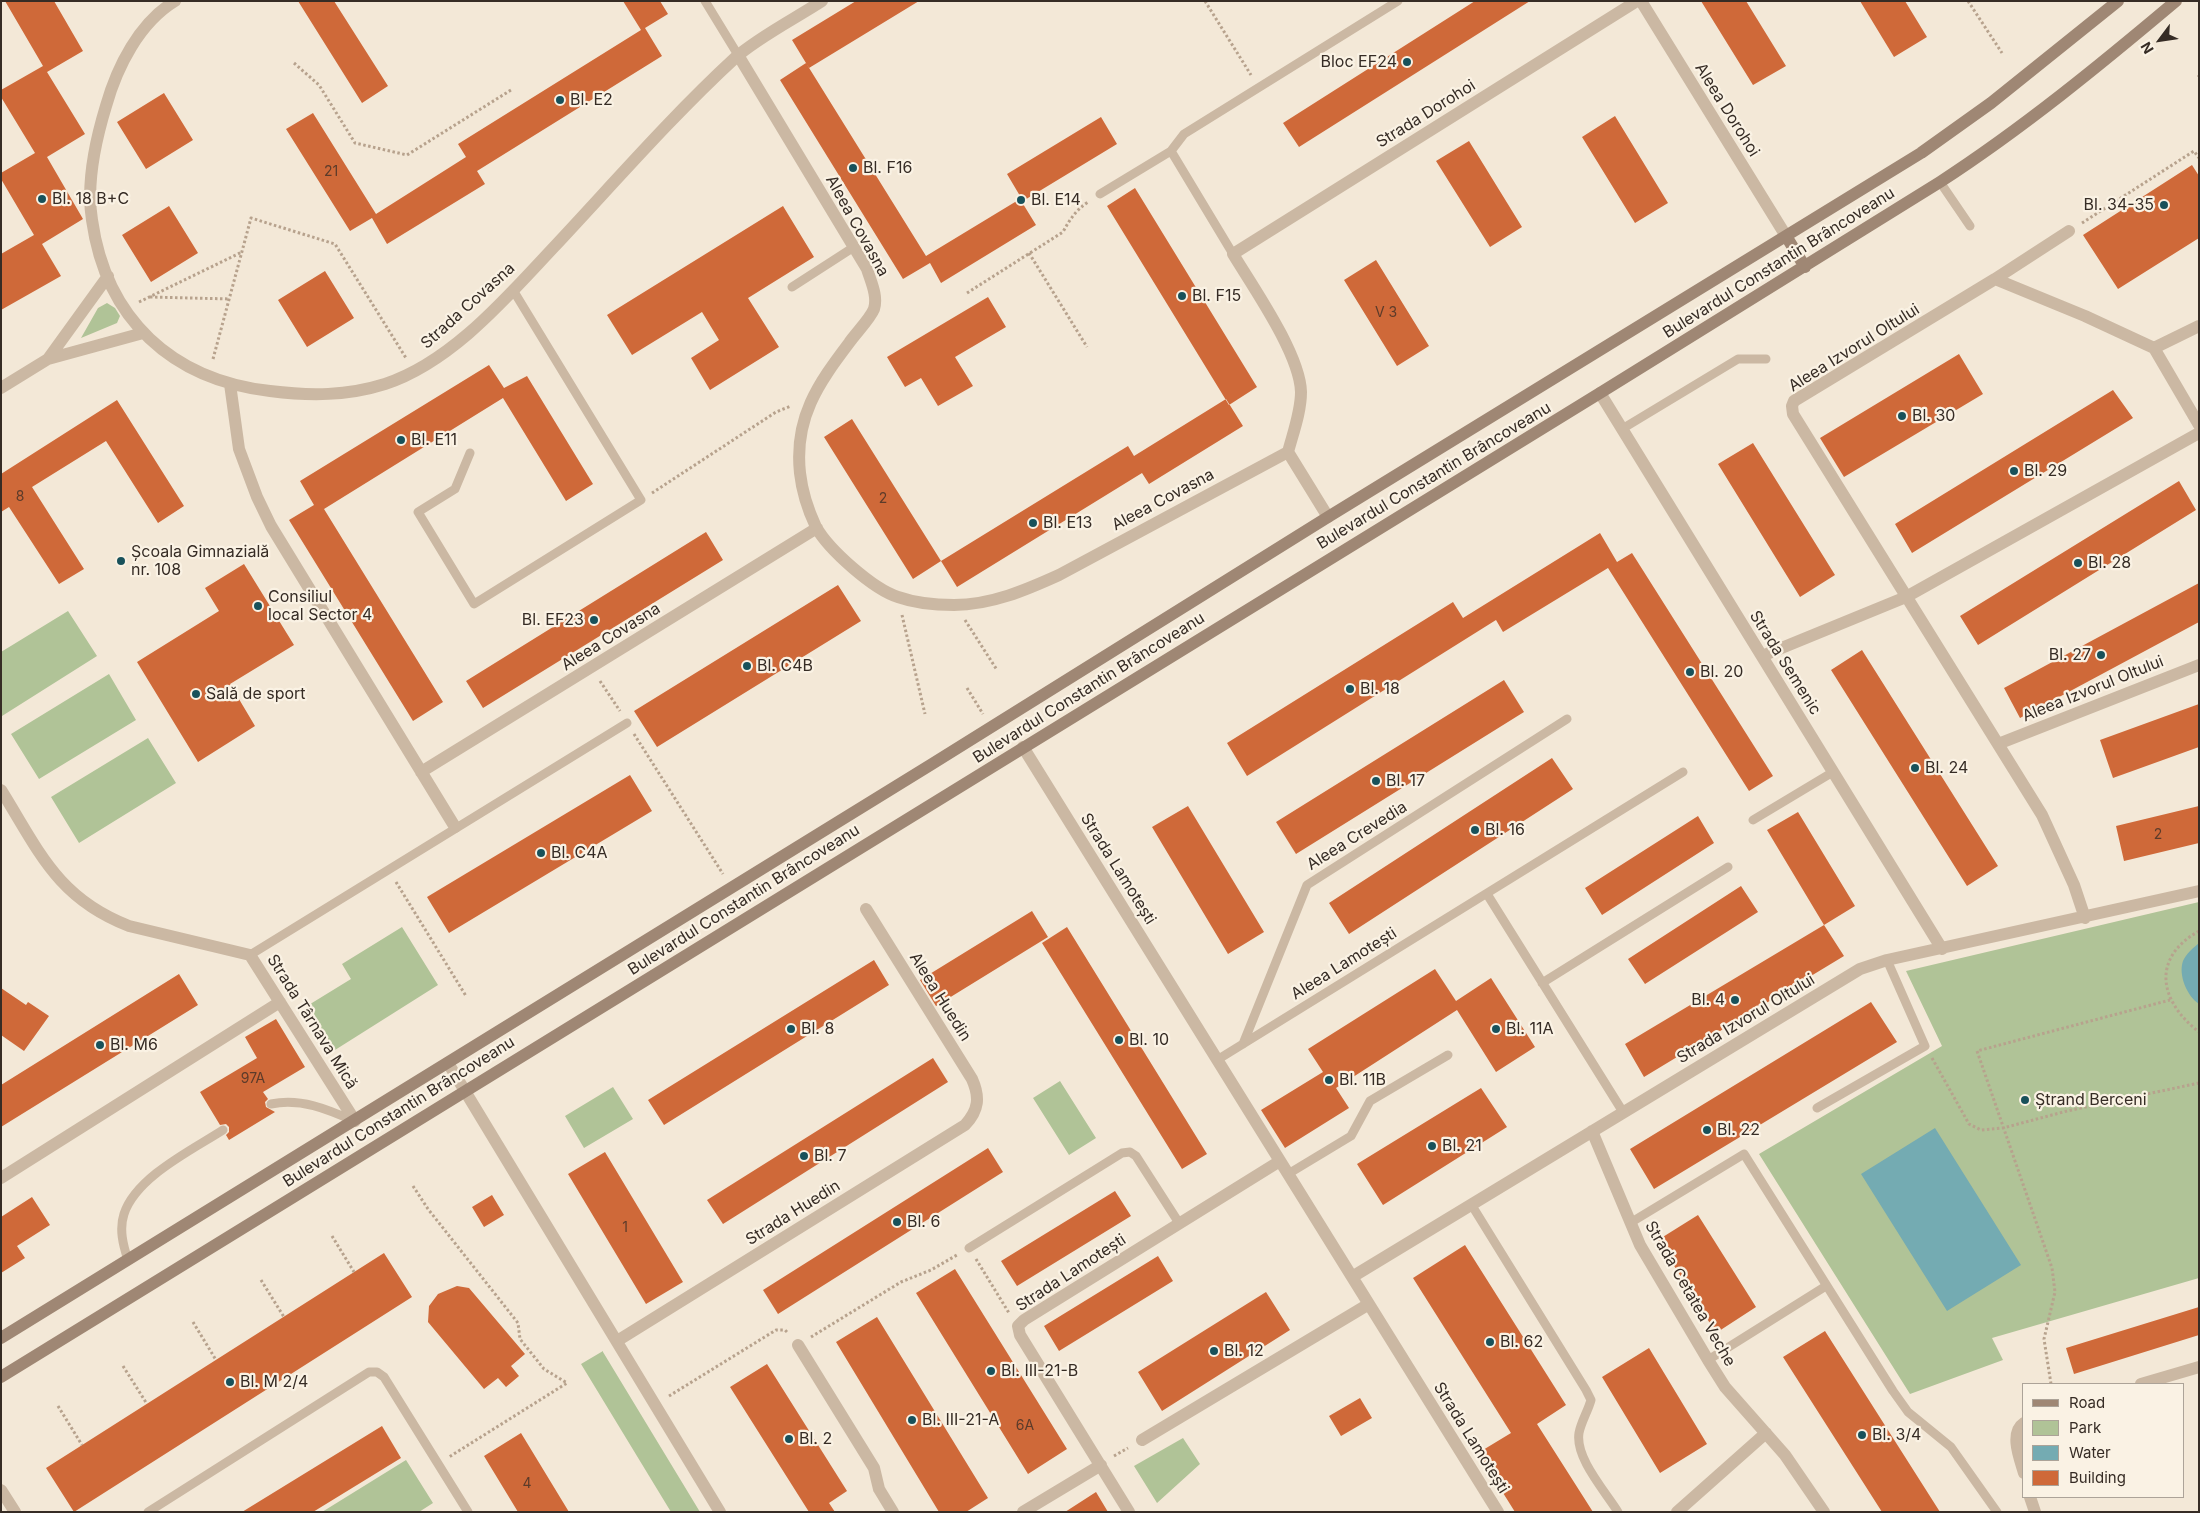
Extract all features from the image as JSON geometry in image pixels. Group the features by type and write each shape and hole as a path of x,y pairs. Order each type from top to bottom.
{"main road":[{"name":"Bulevardul Constantin Brâncoveanu","path":"1,1338 1938,141 2056,53 2118,1"},
{"name":"Bulevardul Constantin Brâncoveanu","path":"1,1377 1805,267 1940,182 1976,158 2076,83 2176,1"},
{"path":"1786,236 1805,267"}],"street":[{"name":"Strada Covasna","path":"156,1 172,3"},
{"name":"Strada Covasna","path":"172,3 144,30 122,64 111,88 98,130 91,179 91,218 98,249 108,276 125,309 143,333 169,356 230,384 299,395 328,395 360,391 387,383 414,371 450,348 514,290 738,55 822,1"},
{"name":"Aleea Dorohoi","path":"1639,1 1786,236"},
{"name":"Strada Dorohoi","path":"1233,254 1639,1"},
{"name":"Aleea Covasna","path":"738,55 867,269 875,291 874,310 835,361 808,403 798,452 805,497 817,528 842,559 872,582 897,597 927,603 955,605 992,600 1020,592 1058,575 1288,452"},
{"name":"Aleea Izvorul Oltului","path":"2069,231 1995,279 1794,401 1792,406 1793,414 2042,815 2074,885 2085,918"},
{"path":"1233,254 1282,337 1299,376 1301,392 1299,410 1288,452 1328,517"},
{"path":"48,359 108,276"},
{"path":"1995,279 2085,316 2154,348 2199,425"},
{"path":"2154,348 2199,326"},
{"path":"1,388 48,359 143,333"},
{"path":"230,384 239,449 253,489 271,526 455,827"},
{"name":"Strada Semenic","path":"1600,393 1942,949"},
{"path":"1762,656 1906,597 2199,433"},
{"name":"Aleea Covasna","path":"421,772 817,528"},
{"name":"Aleea Izvorul Oltului","path":"1998,744 2199,665"},
{"name":"Strada Lamotești","path":"1023,747 1498,1512"},
{"name":"Strada Târnava Mică","path":"1,790 56,877 70,892 92,908 129,926 250,955 355,1121"},
{"name":"Strada Izvorul Oltului","path":"1352,1277 1860,969 1886,960 2085,918 2199,891"},
{"name":"Aleea Huedin","path":"866,909 972,1079 978,1091 978,1105"},
{"path":"1,1178 280,1002"},
{"path":"448,1063 720,1512"},
{"name":"Strada Huedin","path":"617,1341 965,1125 973,1116 978,1105"},
{"name":"Strada Cetatea Veche","path":"1592,1131 1630,1223 1650,1264 1708,1360 1725,1387 1766,1434 1824,1512"},
{"name":"Strada Lamotești","path":"1101,1465 1020,1335 1018,1326 1024,1320 1280,1161"},
{"path":"1142,1440 1369,1304"},
{"path":"798,1345 874,1468 879,1489 893,1512"},
{"path":"2144,1383 2199,1367"},
{"path":"2022,1424 2016,1438 2022,1464"},
{"path":"1677,1512 1766,1434"},
{"path":"1023,1512 1101,1465 1130,1512"},
{"path":"1,1490 15,1512"}],"lane":[{"path":"705,1 738,55"},
{"path":"1100,194 1171,151 1184,134 1398,1"},
{"path":"1171,151 1233,254"},
{"path":"1940,182 1970,226"},
{"path":"792,287 854,248"},
{"path":"470,453 455,488 418,512 474,604 641,500 514,290"},
{"path":"1622,429 1738,359 1766,359"},
{"name":"Aleea Crevedia","path":"1243,1044 1306,885 1567,720"},
{"path":"250,955 455,827 627,723"},
{"name":"Aleea Lamotești","path":"1217,1060 1683,772"},
{"path":"1754,820 1833,772"},
{"path":"1542,983 1728,867"},
{"path":"1487,894 1623,1112"},
{"path":"1817,1108 1925,1046 1886,960"},
{"path":"1288,1174 1351,1136 1370,1101 1448,1055"},
{"path":"271,1104 282,1102 304,1103 329,1110 355,1121"},
{"path":"128,1260 124,1246 122,1222 127,1206 136,1193 156,1174 223,1130"},
{"path":"969,1248 1122,1153 1130,1152 1136,1156 1179,1223"},
{"path":"1630,1223 1744,1154 1826,1286 1908,1412 1951,1447 1997,1512"},
{"path":"1471,1204 1591,1400 1580,1431 1578,1447 1618,1512"},
{"path":"1708,1360 1826,1286"},
{"path":"148,1512 369,1372 377,1372 384,1377 468,1512"}],"path":[{"path":"1205,1 1258,87"},
{"path":"1968,1 2002,53"},
{"path":"294,63 318,85 355,143 407,155 511,90"},
{"path":"2069,231 2194,151 2199,158"},
{"path":"967,293 1064,232 1079,208 1100,194"},
{"path":"209,376 252,218 335,244 414,371"},
{"path":"125,309 242,252"},
{"path":"1029,253 1087,347"},
{"path":"149,297 230,299"},
{"path":"641,500 776,412 790,406 808,403"},
{"path":"897,597 925,714"},
{"path":"955,605 998,670"},
{"path":"592,668 732,887"},
{"path":"967,688 991,727"},
{"path":"388,869 466,996"},
{"path":"2199,931 2180,943 2169,962 2165,976 2170,1000 2174,1007 2199,1032"},
{"path":"2051,1383 2044,1339 2054,1292 2052,1268 1977,1051 2170,1000"},
{"path":"1925,1046 1970,1124 1980,1130 2004,1128 2067,1111 2199,1082"},
{"path":"413,1186 428,1209 518,1323 520,1339 544,1369 567,1383 439,1464"},
{"path":"332,1236 354,1272"},
{"path":"656,1405 776,1330 785,1330 798,1345 901,1282 931,1270 969,1248 1018,1326"},
{"path":"261,1280 284,1317"},
{"path":"193,1322 216,1360"},
{"path":"123,1366 147,1404"},
{"path":"58,1406 82,1445"},
{"path":"1101,1465 1142,1440"}],"green space":[{"path":"107,303 115,308 120,316 117,323 81,338 98,308"},
{"path":"68,611 97,656 2,716 1,652"},
{"path":"109,674 136,720 39,779 11,734"},
{"path":"148,738 176,783 79,843 51,797"},
{"name":"Ștrand Berceni","path":"2199,902 2199,1278 1992,1338 2003,1360 1910,1394 1759,1154 1942,1046 1906,971"},
{"path":"402,927 438,985 335,1050 307,1006 351,979 342,964"},
{"path":"1060,1081 1096,1138 1069,1155 1033,1098"},
{"path":"613,1087 633,1119 584,1148 565,1116"},
{"path":"603,1351 700,1512 671,1512 581,1364"},
{"path":"1183,1438 1200,1464 1157,1503 1134,1466"},
{"path":"406,1460 433,1503 419,1512 322,1512"}],"water":[{"path":"2199,943 2199,1004 2187,991 2182,967 2184,958"},
{"path":"1935,1128 2021,1265 1947,1311 1861,1174"}],"building":[{"name":"Bl. 18 B+C","path":"5,1 54,1 83,51 47,72 85,134 47,157 83,219 42,244 61,276 1,310 1,254 34,235 1,179 1,173 35,153 1,97 1,90 43,66"},
{"path":"298,1 334,1 388,86 362,103"},
{"name":"Bl. E2","path":"623,1 660,1 668,14 645,28 662,56 477,171 485,184 387,244 372,218 350,231 286,129 313,113 376,214 466,157 458,144 641,30"},
{"path":"856,1 919,1 809,68 792,40"},
{"name":"Bloc EF24","path":"1475,1 1530,1 1299,147 1283,123"},
{"path":"1701,1 1746,1 1786,66 1753,85"},
{"path":"1860,1 1905,1 1927,37 1894,57"},
{"name":"Bl. F16","path":"806,63 926,256 1020,199 1036,225 941,283 930,263 903,279 780,80"},
{"path":"164,93 193,140 146,169 117,122"},
{"path":"1615,116 1668,203 1635,223 1582,137"},
{"path":"1101,117 1117,144 1023,201 1007,174"},
{"path":"1469,141 1522,227 1490,247 1436,161"},
{"name":"Bl. 34-35","path":"2192,165 2199,176 2199,238 2118,289 2083,235"},
{"name":"Bl. F15","path":"1135,188 1257,387 1229,405 1107,206"},
{"path":"169,206 198,253 151,282 122,235"},
{"path":"783,206 814,257 748,298 779,347 710,390 691,358 719,340 702,312 632,355 607,315"},
{"path":"1376,260 1429,346 1397,366 1344,280"},
{"path":"325,271 354,318 307,347 278,300"},
{"path":"988,297 1006,327 955,357 973,386 938,406 921,378 905,387 887,357"},
{"name":"Bl. 30","path":"1959,354 1983,394 1844,477 1820,438"},
{"path":"489,365 504,388 527,376 593,484 566,501 503,398 324,509 443,702 413,721 289,520 314,505 300,481"},
{"name":"Bl. 29","path":"2113,390 2133,418 1912,553 1895,524"},
{"name":"Bl. E13","path":"1226,399 1243,426 1149,484 1142,473 957,587 941,561 1128,446 1134,456"},
{"path":"117,400 184,506 158,523 106,441 32,487 84,569 59,584 9,507 1,512 1,474"},
{"path":"852,419 941,561 913,579 824,437"},
{"path":"1753,443 1835,575 1800,597 1718,464"},
{"name":"Bl. 28","path":"2179,481 2196,510 1978,645 1960,616"},
{"name":"Bl. EF23","path":"706,532 723,560 483,708 466,681"},
{"path":"1600,533 1617,562 1632,553 1773,776 1749,791 1608,568 1503,632 1496,620 1247,776 1227,743 1453,602 1463,618"},
{"path":"244,564 294,645 230,684 255,726 198,762 137,662 219,611 205,588"},
{"name":"Bl. 27","path":"2199,583 2199,622 2020,718 2004,688"},
{"name":"Bl. C4B","path":"838,585 861,621 657,747 634,711"},
{"name":"Bl. 24","path":"1862,650 1998,866 1967,886 1831,670"},
{"name":"Bl. 17","path":"1504,680 1524,712 1296,854 1276,822"},
{"path":"2199,704 2199,747 2113,778 2100,740"},
{"name":"Bl. 16","path":"1552,758 1573,789 1349,934 1329,903"},
{"name":"Bl. C4A","path":"630,775 652,811 449,933 427,897"},
{"path":"1188,806 1264,932 1228,954 1152,827"},
{"path":"2199,806 2199,843 2124,861 2116,826"},
{"path":"1798,812 1855,906 1824,925 1767,830"},
{"path":"1698,816 1714,843 1602,915 1585,888"},
{"path":"1741,886 1758,912 1645,984 1628,959"},
{"path":"1032,911 1048,937 936,1006 920,980"},
{"name":"Bl. 4","path":"1824,925 1844,956 1644,1077 1625,1044"},
{"name":"Bl. 10","path":"1067,927 1207,1154 1182,1169 1042,943"},
{"name":"Bl. 8","path":"874,960 889,985 664,1125 648,1100"},
{"path":"1435,969 1456,1001 1491,978 1535,1047 1496,1072 1457,1010 1336,1088 1349,1108 1285,1148 1261,1110 1323,1072 1308,1049"},
{"name":"Bl. M6","path":"179,974 198,1005 1,1127 1,1085"},
{"path":"1,988 26,1005 28,1002 49,1016 24,1051 1,1035"},
{"path":"1871,1002 1897,1042 1654,1189 1630,1149"},
{"path":"276,1019 305,1067 263,1092 268,1099 265,1102 266,1107 275,1112 229,1140 226,1135 229,1132 229,1127 226,1124 220,1125 200,1092 257,1058 245,1037"},
{"name":"Bl. 7","path":"933,1058 948,1082 723,1224 707,1200"},
{"name":"Bl. 21","path":"1481,1088 1507,1127 1383,1205 1357,1164"},
{"name":"Bl. 6","path":"988,1148 1003,1172 778,1314 763,1290"},
{"path":"605,1152 683,1282 646,1304 568,1174"},
{"path":"1115,1191 1131,1216 1017,1286 1001,1261"},
{"path":"492,1195 504,1215 484,1227 472,1207"},
{"path":"32,1197 50,1225 17,1246 25,1258 1,1273 1,1217"},
{"path":"1698,1215 1756,1307 1716,1333 1658,1240"},
{"name":"Bl. 62","path":"1465,1245 1566,1405 1537,1424 1593,1512 1515,1512 1478,1453 1511,1433 1413,1278"},
{"name":"Bl. M 2/4","path":"384,1253 412,1297 74,1512 46,1468"},
{"path":"1158,1256 1173,1281 1059,1351 1044,1326"},
{"name":"Bl. III-21-B","path":"955,1269 1067,1449 1028,1474 916,1293"},
{"path":"457,1286 469,1288 525,1354 511,1366 519,1376 506,1387 498,1378 484,1389 428,1322 429,1306 438,1294"},
{"name":"Bl. 12","path":"1266,1292 1290,1330 1162,1411 1138,1372"},
{"path":"2199,1307 2199,1335 2074,1374 2066,1348"},
{"name":"Bl. III-21-A","path":"877,1317 988,1498 966,1512 939,1512 836,1342"},
{"name":"Bl. 3/4","path":"1825,1331 1940,1512 1882,1512 1783,1357"},
{"path":"1649,1348 1707,1444 1660,1473 1602,1377"},
{"name":"Bl. 2","path":"767,1364 847,1491 829,1503 835,1512 809,1512 730,1387"},
{"path":"1360,1398 1372,1418 1341,1436 1329,1416"},
{"path":"382,1426 401,1458 313,1512 242,1512"},
{"path":"521,1433 569,1512 518,1512 484,1456"},
{"path":"1096,1492 1108,1512 1065,1512"}],"place":[{"name":"Bloc EF24","path":"1407,62"},
{"name":"Bl. E2","path":"560,100"},
{"name":"Bl. F16","path":"853,168"},
{"name":"Bl. 18 B+C","path":"42,199"},
{"name":"Bl. E14","path":"1021,200"},
{"name":"Bl. 34-35","path":"2164,205"},
{"name":"Bl. F15","path":"1182,296"},
{"name":"Bl. 30","path":"1902,416"},
{"name":"Bl. E11","path":"401,440"},
{"name":"Bl. 29","path":"2014,471"},
{"name":"Bl. E13","path":"1033,523"},
{"name":"Școala Gimnazială nr. 108","path":"121,561"},
{"name":"Bl. 28","path":"2078,563"},
{"name":"Consiliul local Sector 4","path":"258,606"},
{"name":"Bl. EF23","path":"594,620"},
{"name":"Bl. 27","path":"2101,655"},
{"name":"Bl. C4B","path":"747,666"},
{"name":"Bl. 20","path":"1690,672"},
{"name":"Bl. 18","path":"1350,689"},
{"name":"Sală de sport","path":"196,694"},
{"name":"Bl. 24","path":"1915,768"},
{"name":"Bl. 17","path":"1376,781"},
{"name":"Bl. 16","path":"1475,830"},
{"name":"Bl. C4A","path":"541,853"},
{"name":"Bl. 4","path":"1735,1000"},
{"name":"Bl. 8","path":"791,1029"},
{"name":"Bl. 11A","path":"1496,1029"},
{"name":"Bl. 10","path":"1119,1040"},
{"name":"Bl. M6","path":"100,1045"},
{"name":"Bl. 11B","path":"1329,1080"},
{"name":"Ștrand Berceni","path":"2025,1100"},
{"name":"Bl. 22","path":"1707,1130"},
{"name":"Bl. 21","path":"1432,1146"},
{"name":"Bl. 7","path":"804,1156"},
{"name":"Bl. 6","path":"897,1222"},
{"name":"Bl. 62","path":"1490,1342"},
{"name":"Bl. 12","path":"1214,1351"},
{"name":"Bl. III-21-B","path":"991,1371"},
{"name":"Bl. M 2/4","path":"230,1382"},
{"name":"Bl. III-21-A","path":"912,1420"},
{"name":"Bl. 3/4","path":"1862,1435"},
{"name":"Bl. 2","path":"789,1439"}]}
